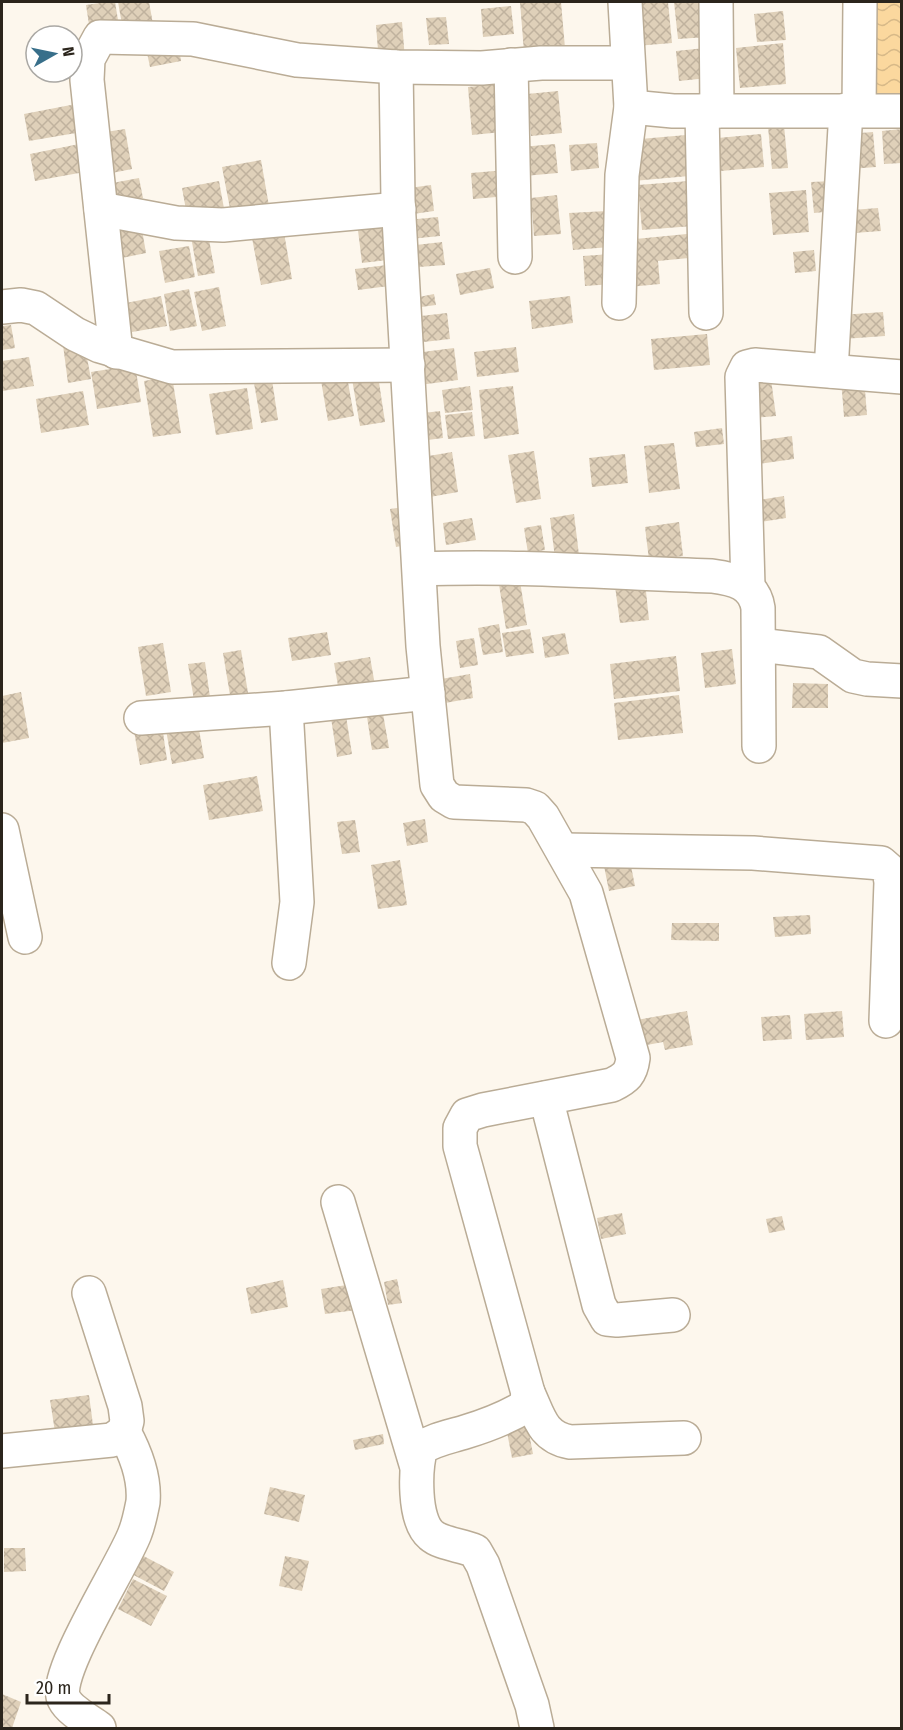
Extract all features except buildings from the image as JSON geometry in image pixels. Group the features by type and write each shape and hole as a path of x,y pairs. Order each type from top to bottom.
{"street":[{"path":"619,303 622,175 631,107 625,2"},
{"path":"705,313 710,111 716,2"},
{"path":"831,371 860,2"},
{"path":"116,352 87,80 88,59 100,37 194,39 297,60 396,67 627,63"},
{"path":"511,66 515,257"},
{"path":"396,67 399,209 428,693 437,785 444,796 454,802 526,805 535,808 543,817 586,893 633,1058 632,1070 626,1078 612,1085 467,1115 460,1128 460,1146 528,1393 544,1427 555,1439 570,1442 684,1438"},
{"path":"631,107 710,111 902,111"},
{"path":"101,209 176,223 223,225 399,209"},
{"path":"2,307 21,304 36,308 75,334 116,352 172,367 201,369 408,365"},
{"path":"748,586 742,377 747,368 755,365 902,378"},
{"path":"420,569 529,568 712,576 734,579 748,586 756,596 759,645 759,746"},
{"path":"759,645 819,652 853,676 902,681"},
{"path":"141,718 286,708 428,693"},
{"path":"286,708 297,902 289,963"},
{"path":"2,830 25,937"},
{"path":"562,850 753,853 881,863 889,870 891,882 886,1021"},
{"path":"546,1098 599,1305 606,1319 673,1315"},
{"path":"338,1202 416,1464 418,1507 423,1524 431,1536 475,1551 487,1576 532,1705 537,1728"},
{"path":"89,1293 125,1406 127,1421 124,1432 138,1463 143,1499 135,1535 86,1627 61,1690 68,1705 99,1728"},
{"path":"416,1464 421,1448 432,1440 466,1432 514,1413 526,1406 528,1393"},
{"path":"2,1451 112,1440 124,1432"}],"water":[{"path":"874,2 901,2 901,95 875,95"}]}
